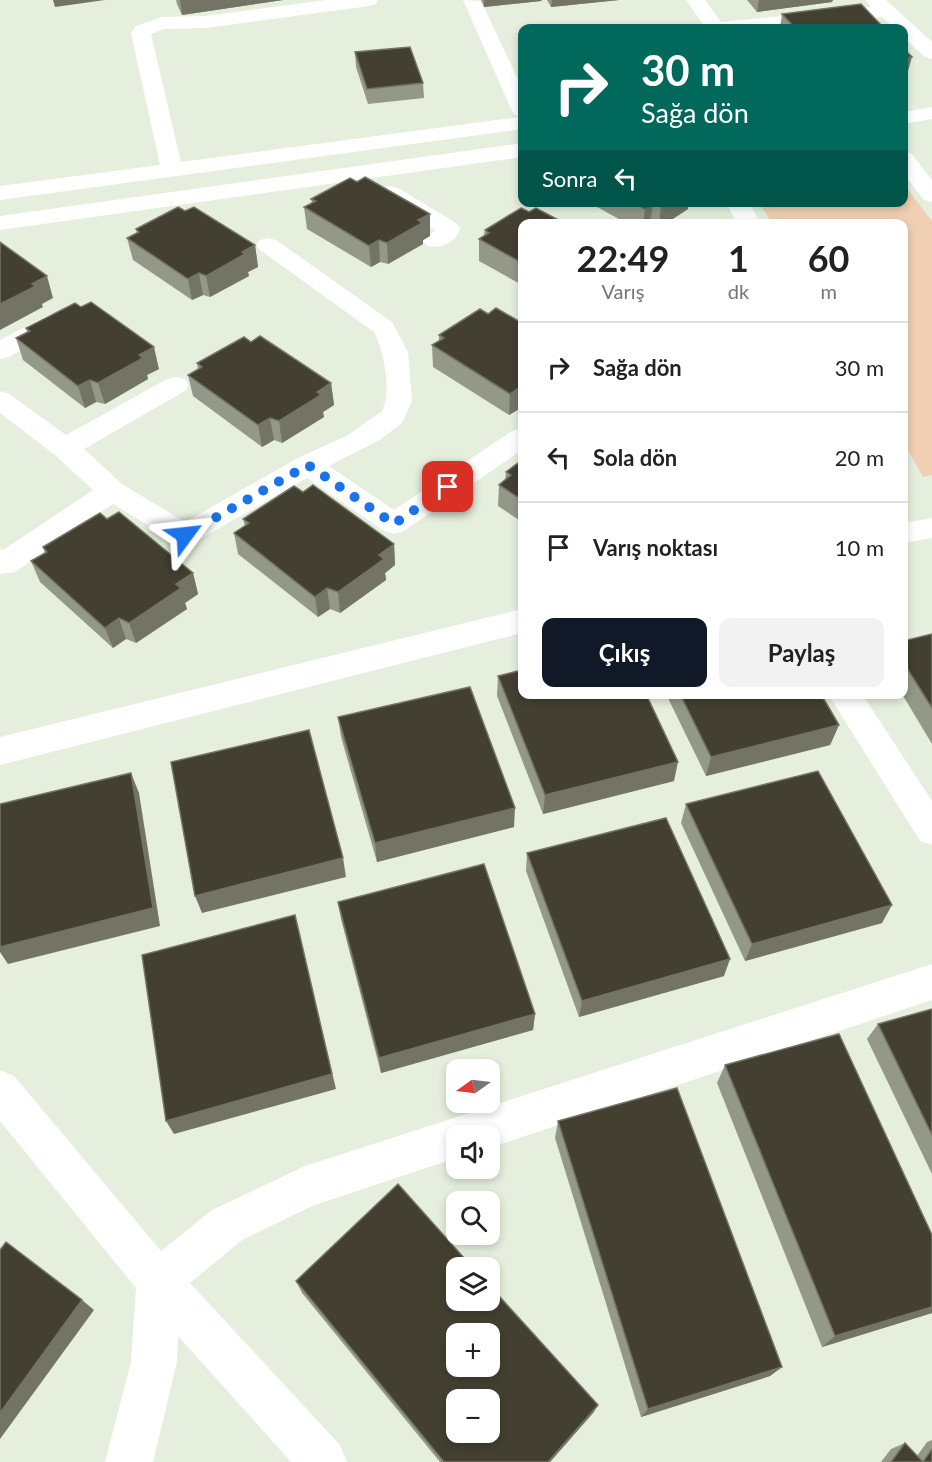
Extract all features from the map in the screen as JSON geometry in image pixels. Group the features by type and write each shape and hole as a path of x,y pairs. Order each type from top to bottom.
{"street":[{"path":"172,170 141,33 143,30 162,23 205,22 369,0"},
{"path":"695,0 712,24"},
{"path":"472,1 518,102"},
{"path":"744,24 880,5 901,24"},
{"path":"908,31 932,53"},
{"path":"908,116 932,113"},
{"path":"0,193 518,124"},
{"path":"0,223 354,173 518,153"},
{"path":"908,164 932,195"},
{"path":"354,173 441,222 448,228 447,233 435,241"},
{"path":"0,400 65,448 112,491 185,535 308,465 374,431 391,419 398,408 398,361 393,342 383,327 268,245"},
{"path":"0,351 72,312"},
{"path":"65,448 176,385"},
{"path":"308,465 394,524 518,440"},
{"path":"0,560 4,564 112,491"},
{"path":"908,532 932,528"},
{"path":"0,751 518,622"},
{"path":"847,699 932,830"},
{"path":"497,1125 932,982"},
{"path":"0,1090 158,1281 323,1462"},
{"path":"129,1462 154,1362 158,1281 227,1225 305,1187 446,1141"}],"shaded area":[{"path":"908,190 932,221 932,475 923,477 908,451 908,219 769,219 762,207 908,207"}],"building":[{"path":"861,4 880,24 791,24 782,14"},
{"path":"410,47 423,83 367,89 355,52"},
{"path":"365,177 430,214 418,220 422,223 387,243 379,240 369,246 304,207 316,201 311,199 350,178 357,182"},
{"path":"178,207 185,211 194,207 255,245 242,252 245,254 206,276 199,273 188,279 127,238 139,232 136,229"},
{"path":"521,208 529,212 536,208 557,219 518,219 518,261 479,239 489,233 485,230"},
{"path":"0,242 47,276 32,284 36,286 0,304"},
{"path":"91,302 154,347 139,355 143,358 98,383 90,380 78,386 16,338 30,331 26,328 75,303 81,307"},
{"path":"496,308 518,321 518,388 510,394 432,345 444,338 439,335 480,309 488,314"},
{"path":"260,336 331,383 317,392 321,395 279,421 270,418 258,425 188,375 202,367 197,363 244,337 251,342"},
{"path":"518,463 518,497 499,485 511,475 506,472"},
{"path":"313,485 394,544 379,555 384,559 338,592 327,588 315,597 234,533 249,523 243,519 294,486 303,492"},
{"path":"119,512 193,573 176,584 181,588 129,623 119,618 105,628 31,561 47,552 43,547 100,513 107,519"},
{"path":"932,634 932,708 908,670 908,640"},
{"path":"518,671 518,699 648,699 678,762 545,795 498,676"},
{"path":"470,687 515,808 375,843 338,717"},
{"path":"682,699 824,699 839,725 711,757"},
{"path":"309,730 343,858 195,896 171,762"},
{"path":"818,771 892,905 752,944 686,804"},
{"path":"131,773 153,908 0,947 0,804"},
{"path":"666,818 730,959 582,1001 527,853"},
{"path":"484,864 535,1014 379,1058 338,902"},
{"path":"295,915 332,1074 166,1121 142,955"},
{"path":"932,1009 932,1135 878,1024"},
{"path":"839,1034 932,1235 932,1307 835,1336 725,1065"},
{"path":"677,1088 782,1367 648,1409 558,1121"},
{"path":"398,1184 446,1238 446,1245 452,1245 463,1257 446,1257 446,1311 500,1311 500,1297 598,1405 548,1462 444,1462 296,1281"},
{"path":"6,1242 82,1300 0,1413 0,1250"},
{"path":"905,1443 923,1462 891,1462"},
{"path":"932,1449 932,1462 923,1462"}],"route":[{"path":"185,535 308,465 394,524 448,487"}]}
